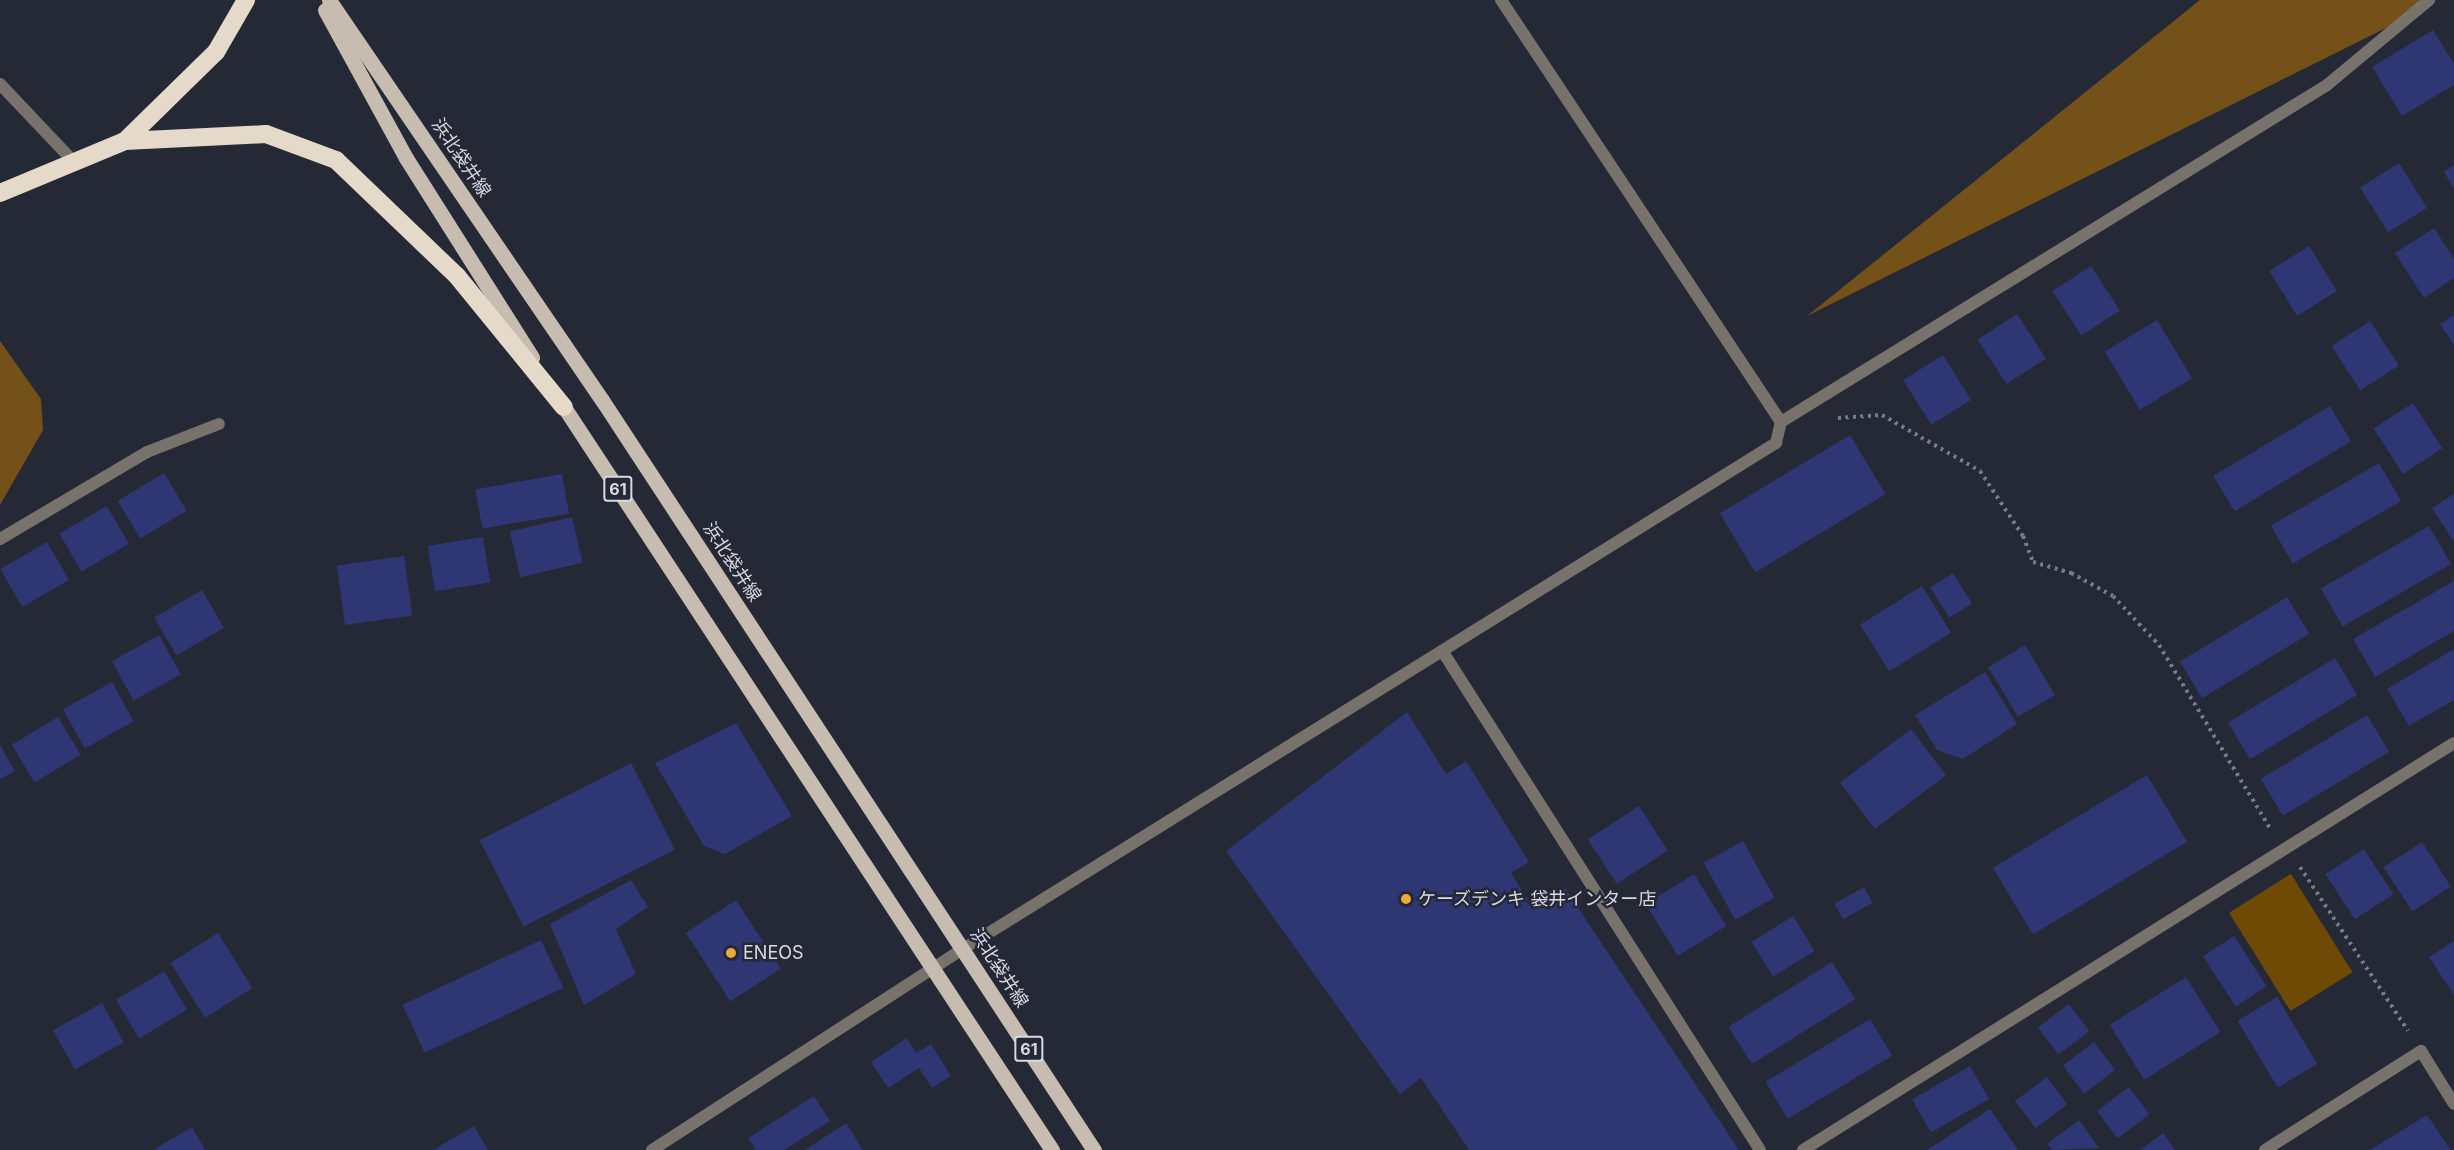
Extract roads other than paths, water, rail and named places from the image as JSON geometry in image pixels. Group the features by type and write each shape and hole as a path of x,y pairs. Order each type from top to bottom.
{"highway":[{"path":"125,141 216,52 246,0"},
{"path":"0,193 125,141 266,134 336,160 457,276 564,407"}],"main road":[{"name":"61","path":"320,0 406,158 564,407 1052,1150"},
{"name":"浜北袋井線","path":"329,0 602,400 1094,1150"}],"street":[{"path":"1501,0 1781,422"},
{"path":"652,1150 963,948 1443,652 1776,443 1781,422 2327,85 2429,0"},
{"path":"0,84 74,162"},
{"path":"0,539 147,452 219,424"},
{"path":"1443,652 1760,1150"},
{"path":"1803,1150 2454,743"},
{"path":"2265,1150 2421,1051 2454,1104"}],"place":[{"name":"ケーズデンキ 袋井インター店","path":"1406,899"},
{"name":"ENEOS","path":"731,953"}]}
